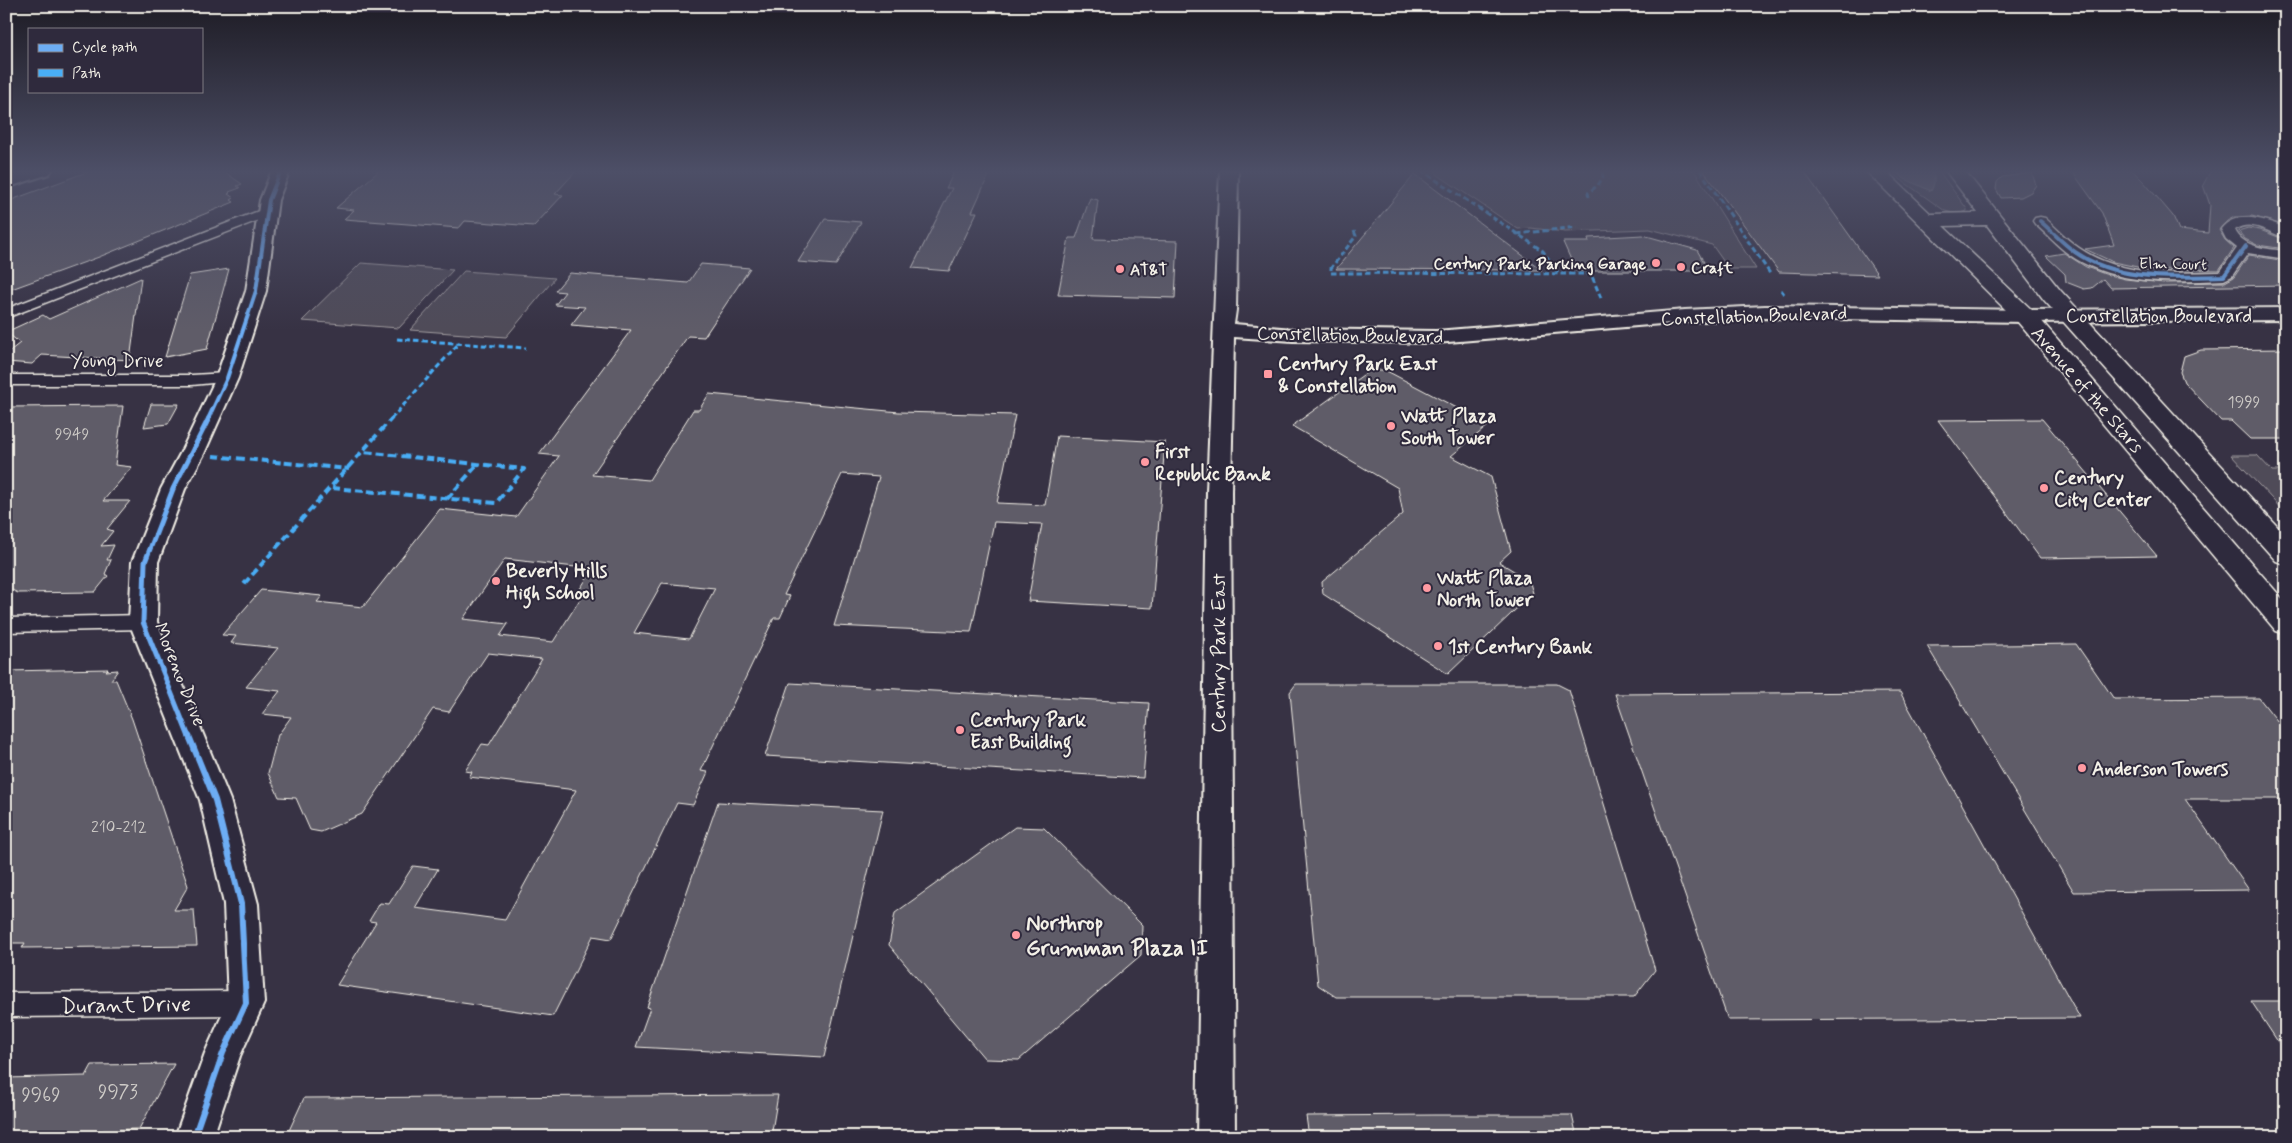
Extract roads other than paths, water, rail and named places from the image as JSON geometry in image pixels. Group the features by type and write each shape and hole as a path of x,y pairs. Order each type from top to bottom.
{"main road":[{"name":"Moreno Drive","path":"194,1137 223,1053 246,1003 241,904 215,800 143,622 145,562 173,489 192,454 227,378 256,291 267,223"},
{"name":"Century Park East","path":"1216,1137 1219,492 1228,223"},
{"name":"Avenue of the Stars","path":"1929,223 2025,316 2286,623"},
{"name":"Avenue of the Stars","path":"1995,223 2027,266 2070,315 2286,554"},
{"name":"Constellation Boulevard","path":"1223,330 1293,335 1436,337 1685,316 1765,312 2025,316 2286,314"}],"street":[{"path":"6,314 237,223"},
{"name":"Elm Court","path":"2043,223 2082,256 2098,265 2132,275 2224,276 2232,268 2246,246"},
{"path":"2237,223 2228,229 2229,234 2246,246 2264,252 2286,255"},
{"path":"2245,223 2259,224 2286,234"},
{"name":"Young Drive","path":"6,380 192,380 227,378"},
{"path":"6,624 143,622"},
{"name":"Durant Drive","path":"6,1005 246,1003"}],"place":[{"name":"Century Park Parking Garage","path":"1656,263"},
{"name":"Craft","path":"1681,267"},
{"name":"AT&T","path":"1120,269"},
{"name":"Century Park East & Constellation","path":"1268,374"},
{"name":"Watt Plaza South Tower","path":"1391,426"},
{"name":"First Republic Bank","path":"1145,462"},
{"name":"Century City Center","path":"2044,488"},
{"name":"Beverly Hills High School","path":"496,581"},
{"name":"Watt Plaza North Tower","path":"1427,588"},
{"name":"1st Century Bank","path":"1438,646"},
{"name":"Century Park East Building","path":"960,730"},
{"name":"Anderson Towers","path":"2082,768"},
{"name":"Northrop Grumman Plaza II","path":"1016,935"}]}
